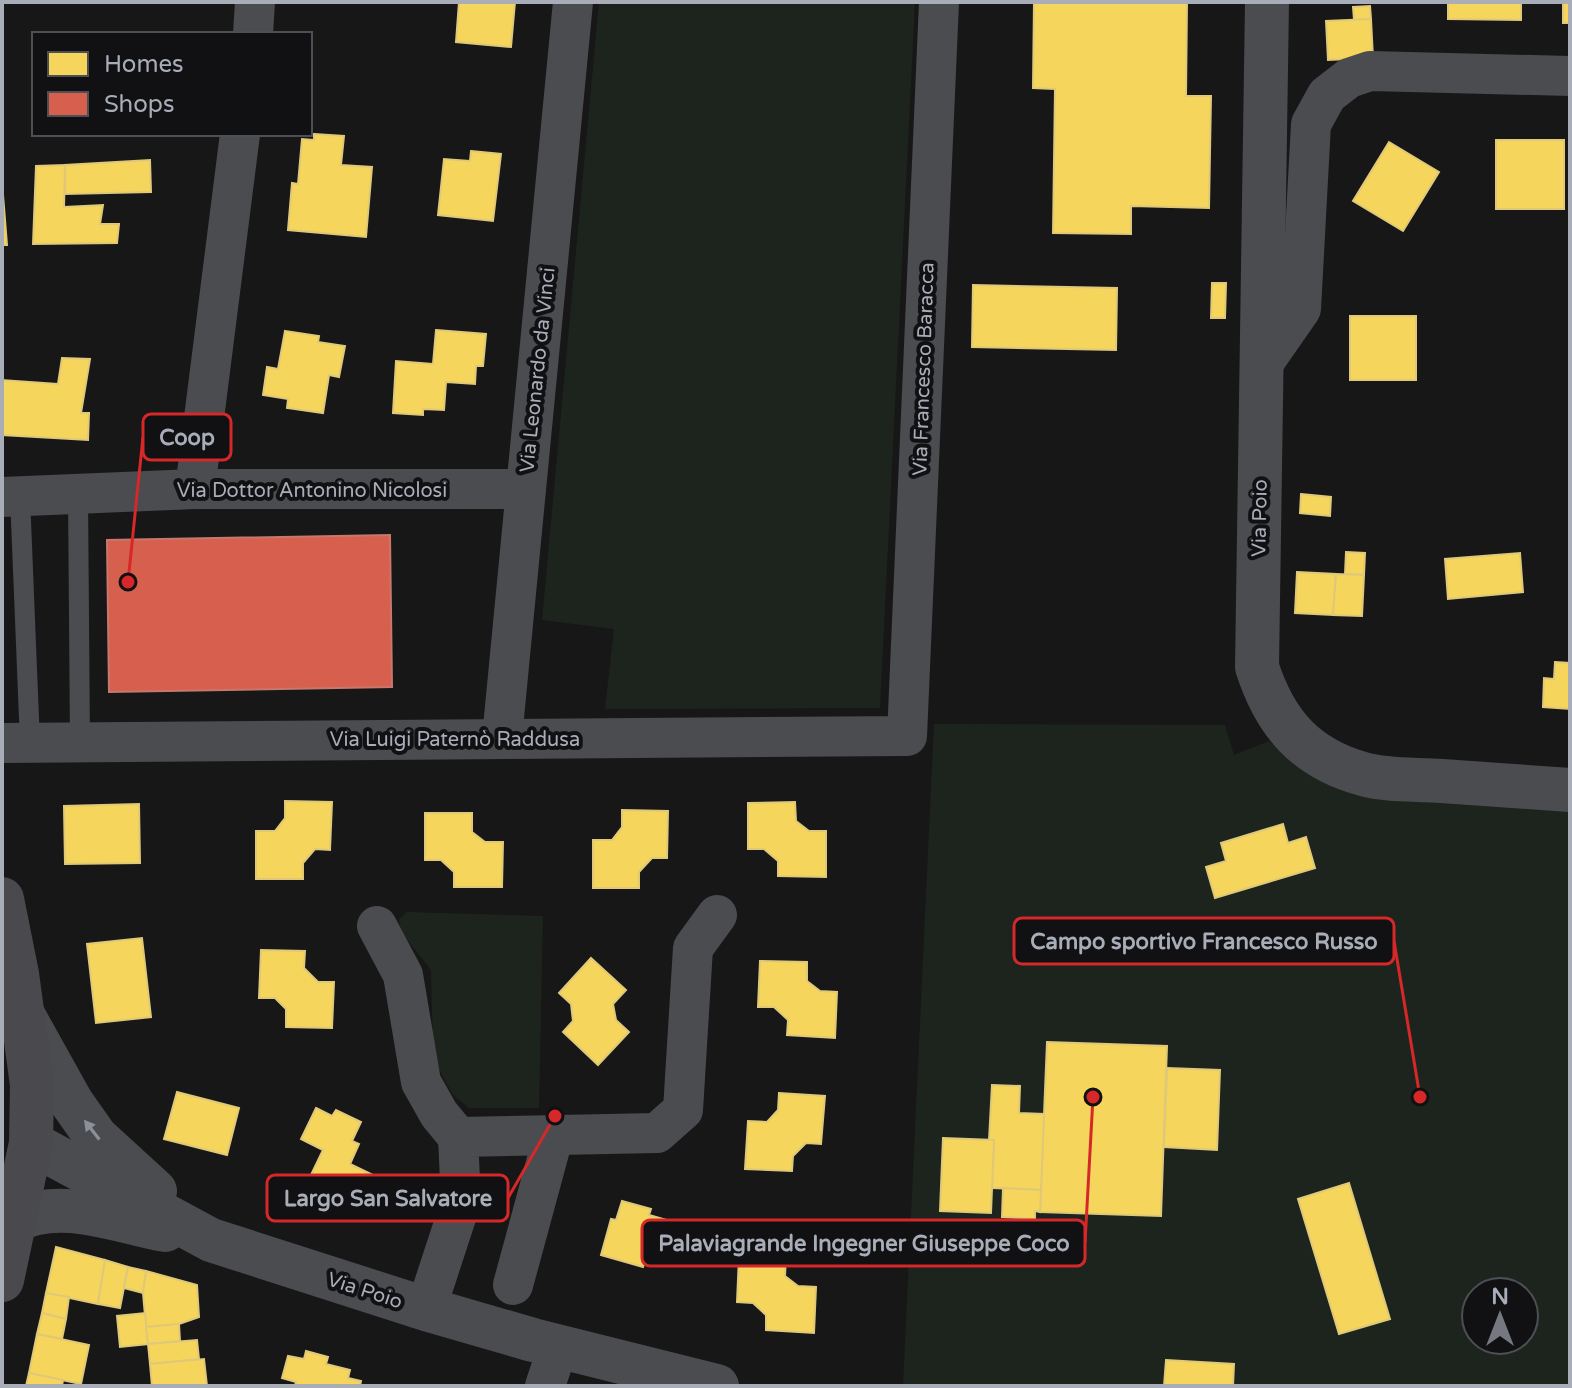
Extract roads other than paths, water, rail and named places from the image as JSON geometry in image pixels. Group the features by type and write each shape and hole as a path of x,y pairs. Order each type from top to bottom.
{"main road":[{"path":"2,899 32,1085 31,1143 2,1280"}],"street":[{"path":"253,32 255,2"},
{"name":"Via Leonardo da Vinci","path":"502,738 573,2"},
{"name":"Via Francesco Baracca","path":"907,736 939,2"},
{"name":"Via Poio","path":"1267,2 1257,667 1267,699 1282,723 1304,744 1328,762 1365,775 1570,790"},
{"path":"1262,365 1301,309 1311,124 1327,95 1349,78 1370,71 1570,76"},
{"path":"195,489 240,136"},
{"name":"Via Dottor Antonino Nicolosi","path":"11,496 195,489 526,489"},
{"name":"Via Luigi Paternò Raddusa","path":"16,743 907,736"},
{"path":"458,1137 657,1133 683,1110 693,948 717,915"},
{"path":"377,926 403,975 421,1082 439,1114 458,1137 461,1202 426,1309"},
{"path":"23,1015 72,1103 96,1137 211,1240"},
{"path":"513,1285 554,1134"},
{"name":"Via Poio","path":"31,1143 211,1240 426,1309 551,1367 717,1386"},
{"path":"14,1221 31,1212 60,1209 211,1240"}],"lane":[{"path":"78,494 80,742"},
{"path":"11,496 16,743"}],"place":[{"name":"Coop","path":"128,582"},
{"name":"Palaviagrande Ingegner Giuseppe Coco","path":"1093,1097"},
{"name":"Campo sportivo Francesco Russo","path":"1420,1097"},
{"name":"Largo San Salvatore","path":"555,1116"}]}
